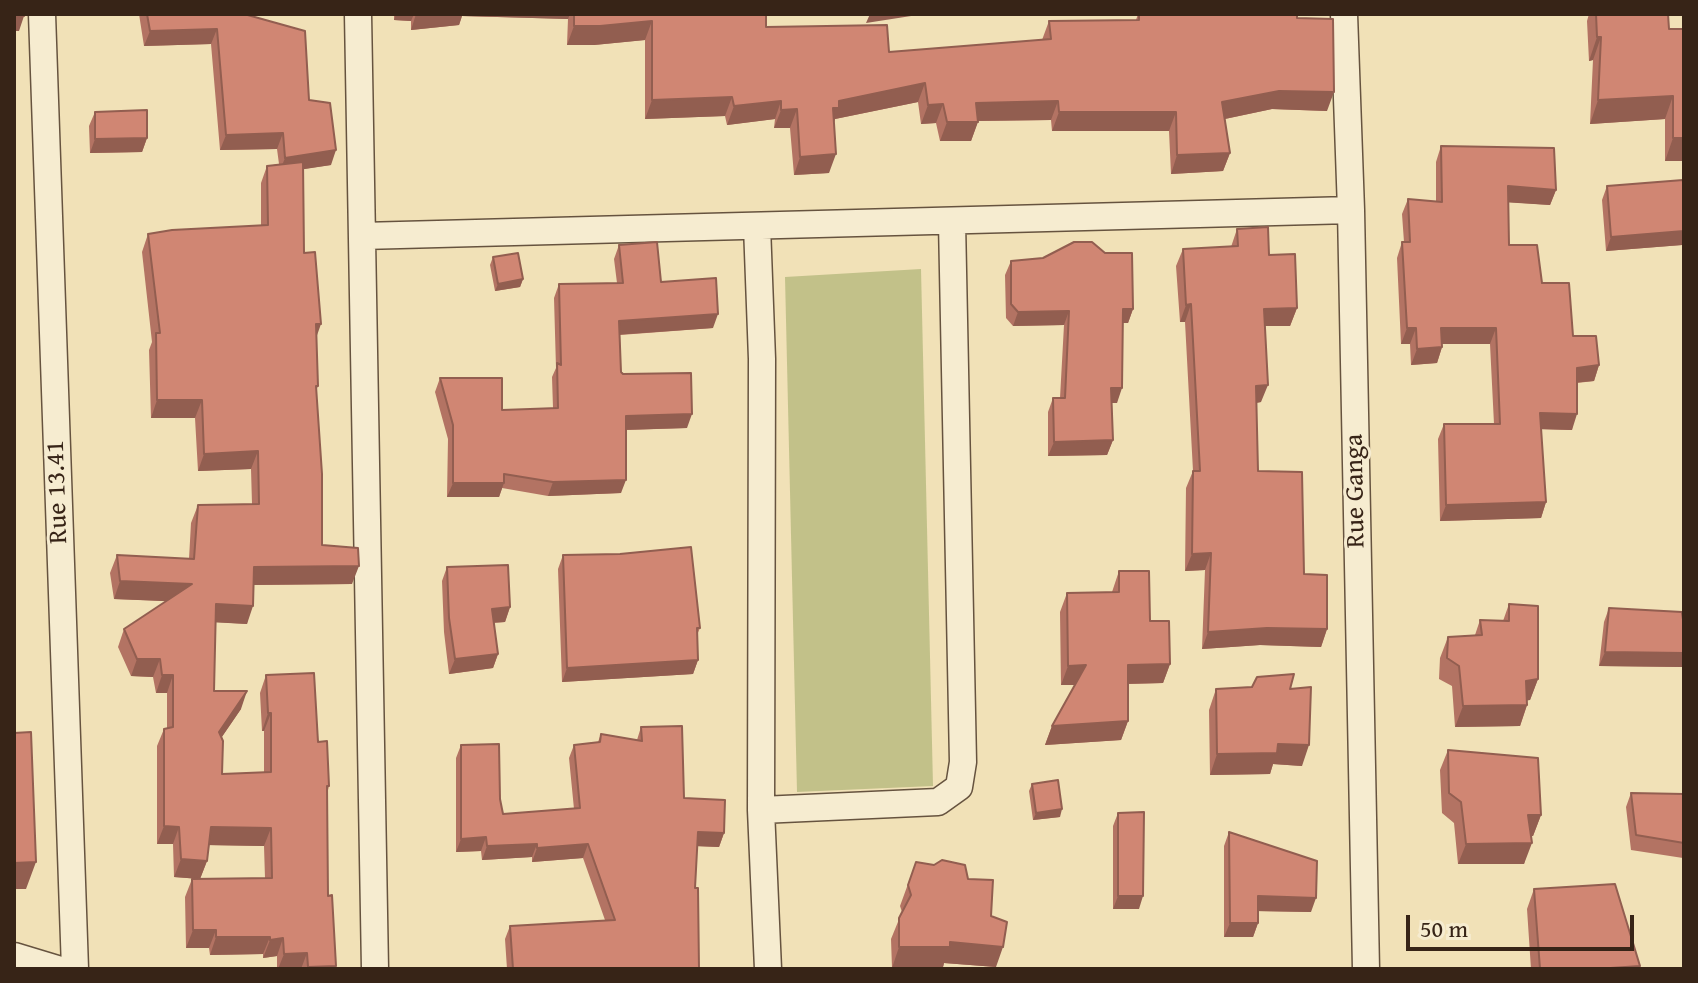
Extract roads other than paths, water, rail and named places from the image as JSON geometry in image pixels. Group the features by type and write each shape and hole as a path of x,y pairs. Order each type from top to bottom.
{"street":[{"name":"Rue 13.41","path":"42,14 75,969"},
{"path":"358,14 375,969"},
{"name":"Rue Ganga","path":"1344,14 1351,210 1366,969"},
{"path":"362,236 1351,210"},
{"path":"761,810 938,802 959,787 963,762 952,222"},
{"path":"757,226 762,359 761,810 768,969"},
{"path":"14,956 57,969"}]}
